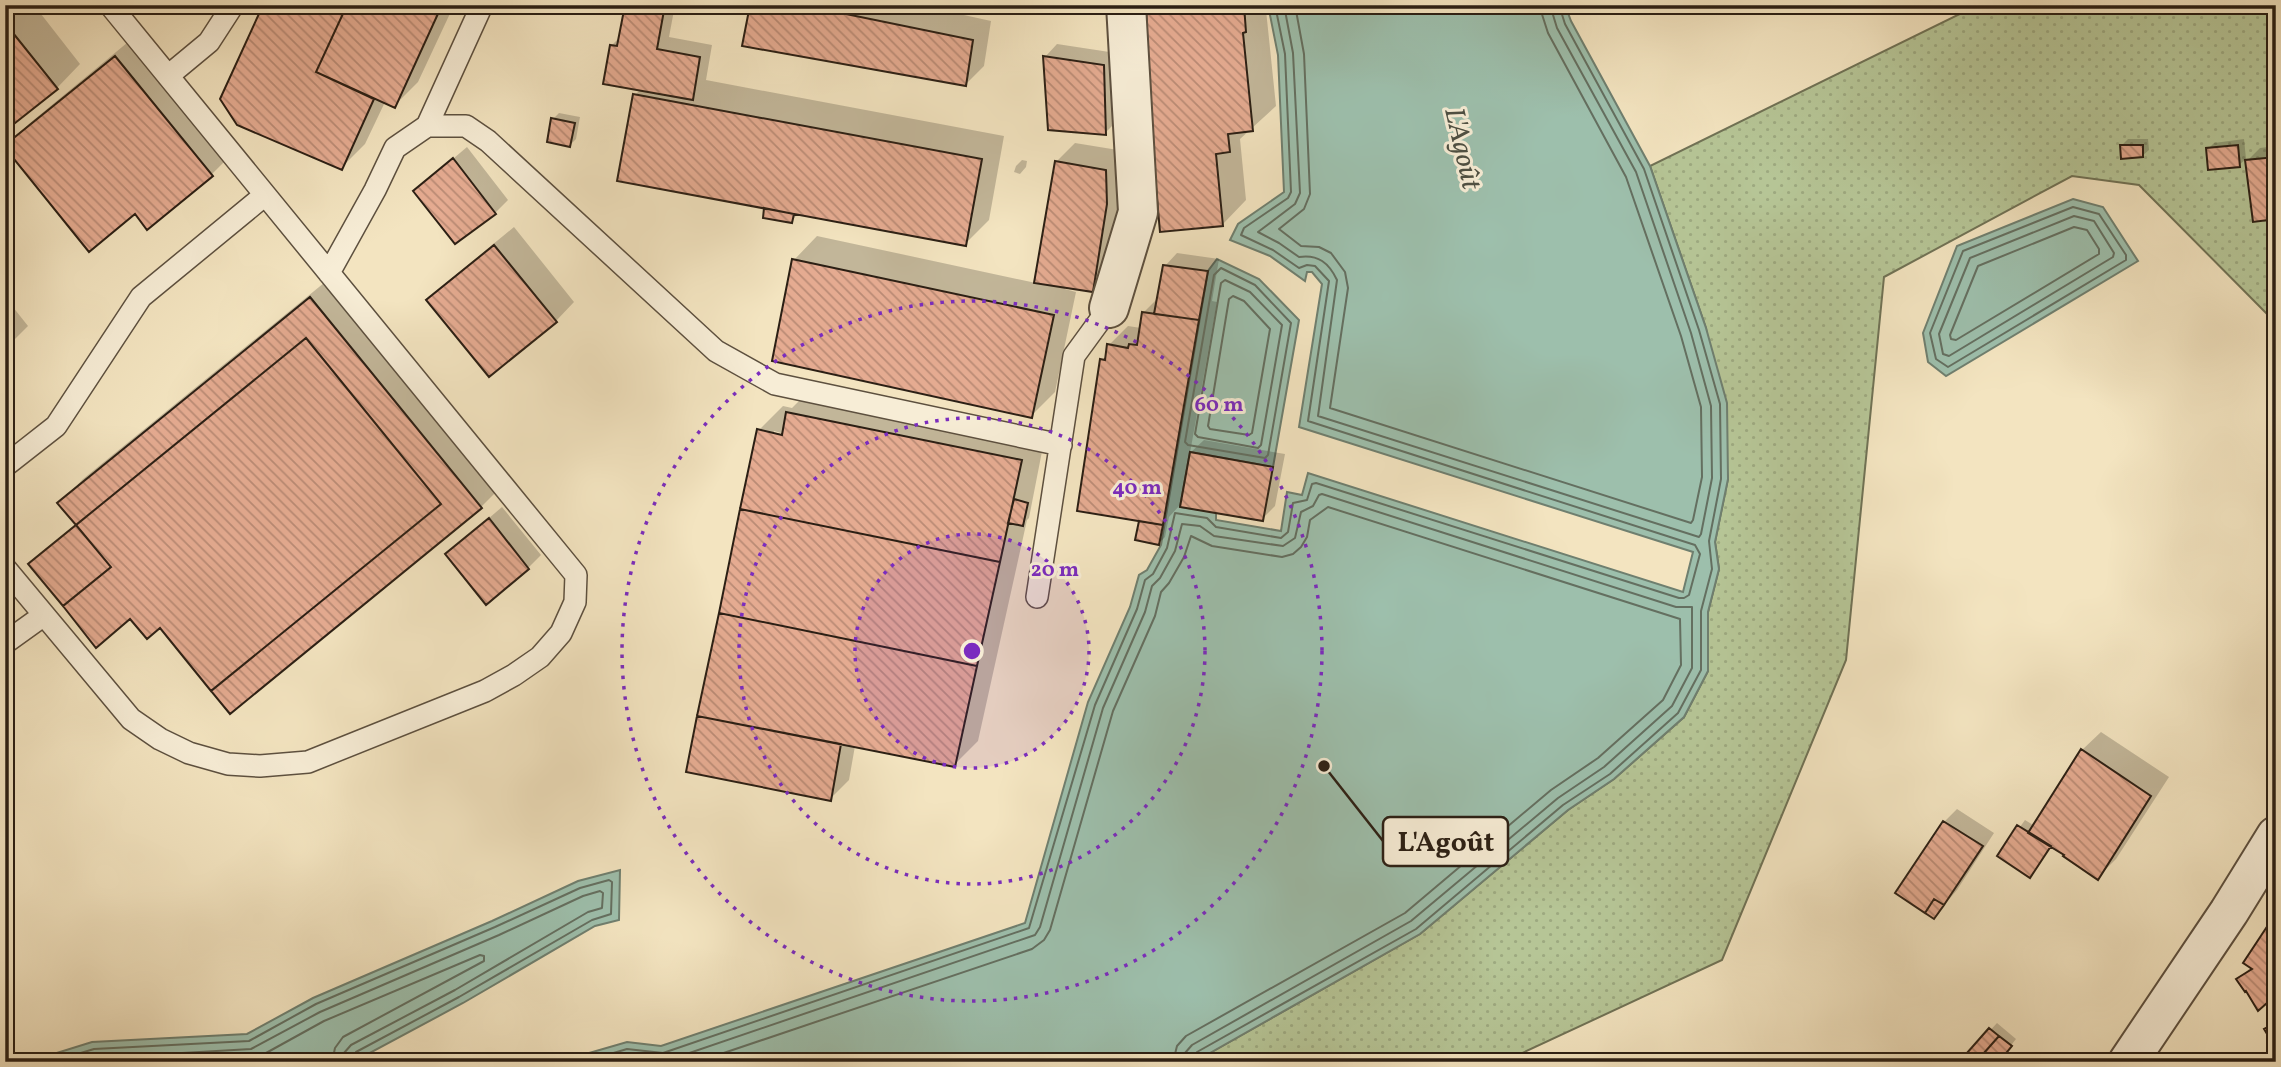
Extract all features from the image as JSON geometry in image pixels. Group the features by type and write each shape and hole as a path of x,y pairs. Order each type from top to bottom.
{"street":[{"path":"1109,308 1138,212 1120,7"},
{"path":"2128,1062 2229,912 2276,836"}],"lane":[{"path":"5,568 131,719 160,739 190,753 228,764 260,766 308,762 485,691 540,657 561,633 575,602 576,575 110,5"},
{"path":"168,76 209,42 233,5"},
{"path":"328,273 375,190 395,148 427,126 482,5"},
{"path":"427,126 466,126 488,141 716,351 775,384 1061,446"},
{"path":"5,466 56,426 141,297 265,195"},
{"path":"1037,597 1074,356 1109,308"},
{"path":"5,643 44,615"}],"shaded area":[{"path":"1978,5 2276,5 2276,323 2139,185 2072,176 1884,277 1846,660 1722,960 1503,1062 1194,1062 1420,934 1568,810 1614,779 1684,717 1708,671 1708,612 1719,569 1715,542 1728,479 1706,328 1650,166"}],"water":[{"path":"1268,5 1565,5 1571,21 1650,166 1706,328 1727,403 1728,479 1715,542 1719,569 1708,612 1708,671 1684,717 1614,779 1568,810 1420,934 1194,1062 558,1062 627,1042 661,1046 1025,923 1088,702 1130,607 1139,575 1147,570 1161,545 1208,271 1217,259 1259,279 1299,320 1273,467 1190,452 1180,507 1216,512 1216,520 1281,531 1287,492 1302,495 1308,473 1683,592 1693,552 1299,427 1322,284 1312,272 1307,272 1305,281 1270,256 1230,240 1238,224 1284,192 1278,55"},
{"path":"2073,199 2103,207 2138,261 1946,376 1928,362 1923,333 1957,246"},
{"path":"620,870 619,920 595,926 463,1003 353,1062 13,1062 31,1061 92,1042 247,1034 313,998 578,881"}],"building":[{"path":"5,5 25,5 5,21"},
{"path":"263,5 347,5 316,72 374,99 342,170 237,125 220,99"},
{"path":"347,5 442,5 395,108 316,72"},
{"path":"625,5 665,5 657,49 700,57 693,100 603,84 610,45 617,46"},
{"path":"750,5 802,5 973,40 966,86 742,46"},
{"path":"1244,5 1246,32 1243,33 1253,131 1228,134 1230,152 1216,154 1223,226 1160,232 1150,120 1146,6"},
{"path":"5,23 58,89 5,131"},
{"path":"115,56 213,176 147,230 135,214 89,252 5,145"},
{"path":"1043,56 1104,65 1106,135 1048,130"},
{"path":"633,94 982,159 966,246 617,181"},
{"path":"551,118 575,123 570,147 547,142"},
{"path":"2120,145 2143,145 2143,157 2121,159"},
{"path":"2238,145 2240,167 2208,170 2206,148"},
{"path":"2276,157 2276,219 2253,222 2245,160"},
{"path":"453,158 496,214 455,244 413,191"},
{"path":"1055,161 1106,170 1107,204 1093,292 1034,283"},
{"path":"764,208 794,214 792,223 763,218"},
{"path":"494,245 557,322 489,377 426,300"},
{"path":"792,259 1054,315 1032,418 772,361"},
{"path":"1163,265 1208,271 1199,320 1154,314"},
{"path":"310,297 482,508 230,714 211,691 441,504 306,338 76,525 57,503"},
{"path":"1142,312 1199,320 1163,525 1077,511 1100,359 1105,360 1107,344 1128,348 1129,344 1137,345"},
{"path":"306,338 441,504 211,691 160,628 147,639 130,619 96,648 63,606 111,567 76,525"},
{"path":"786,412 1022,460 1000,562 740,509 757,429 782,435"},
{"path":"1190,452 1273,467 1263,521 1180,507"},
{"path":"1014,499 1028,503 1023,526 1008,523"},
{"path":"740,509 1000,562 977,666 719,613"},
{"path":"489,518 529,569 486,605 445,554"},
{"path":"1139,521 1163,525 1159,545 1135,540"},
{"path":"76,525 111,567 63,606 28,564"},
{"path":"719,613 977,666 955,767 697,716"},
{"path":"697,716 841,744 831,801 686,772"},
{"path":"2081,749 2151,796 2098,880 2028,833"},
{"path":"1943,821 1983,846 1944,905 1934,899 1925,913 1895,893"},
{"path":"2017,825 2051,846 2030,878 1997,856"},
{"path":"1934,899 1944,905 1934,919 1925,913"},
{"path":"2276,913 2276,968 2269,979 2276,984 2276,995 2258,1011 2236,979 2252,969 2243,963"},
{"path":"2276,1023 2276,1049 2264,1029"},
{"path":"1989,1028 1999,1036 1976,1062 1959,1062"},
{"path":"1999,1036 2012,1046 1999,1062 1976,1062"}],"place":[{"name":"L'Agoût","path":"1324,766"}]}
